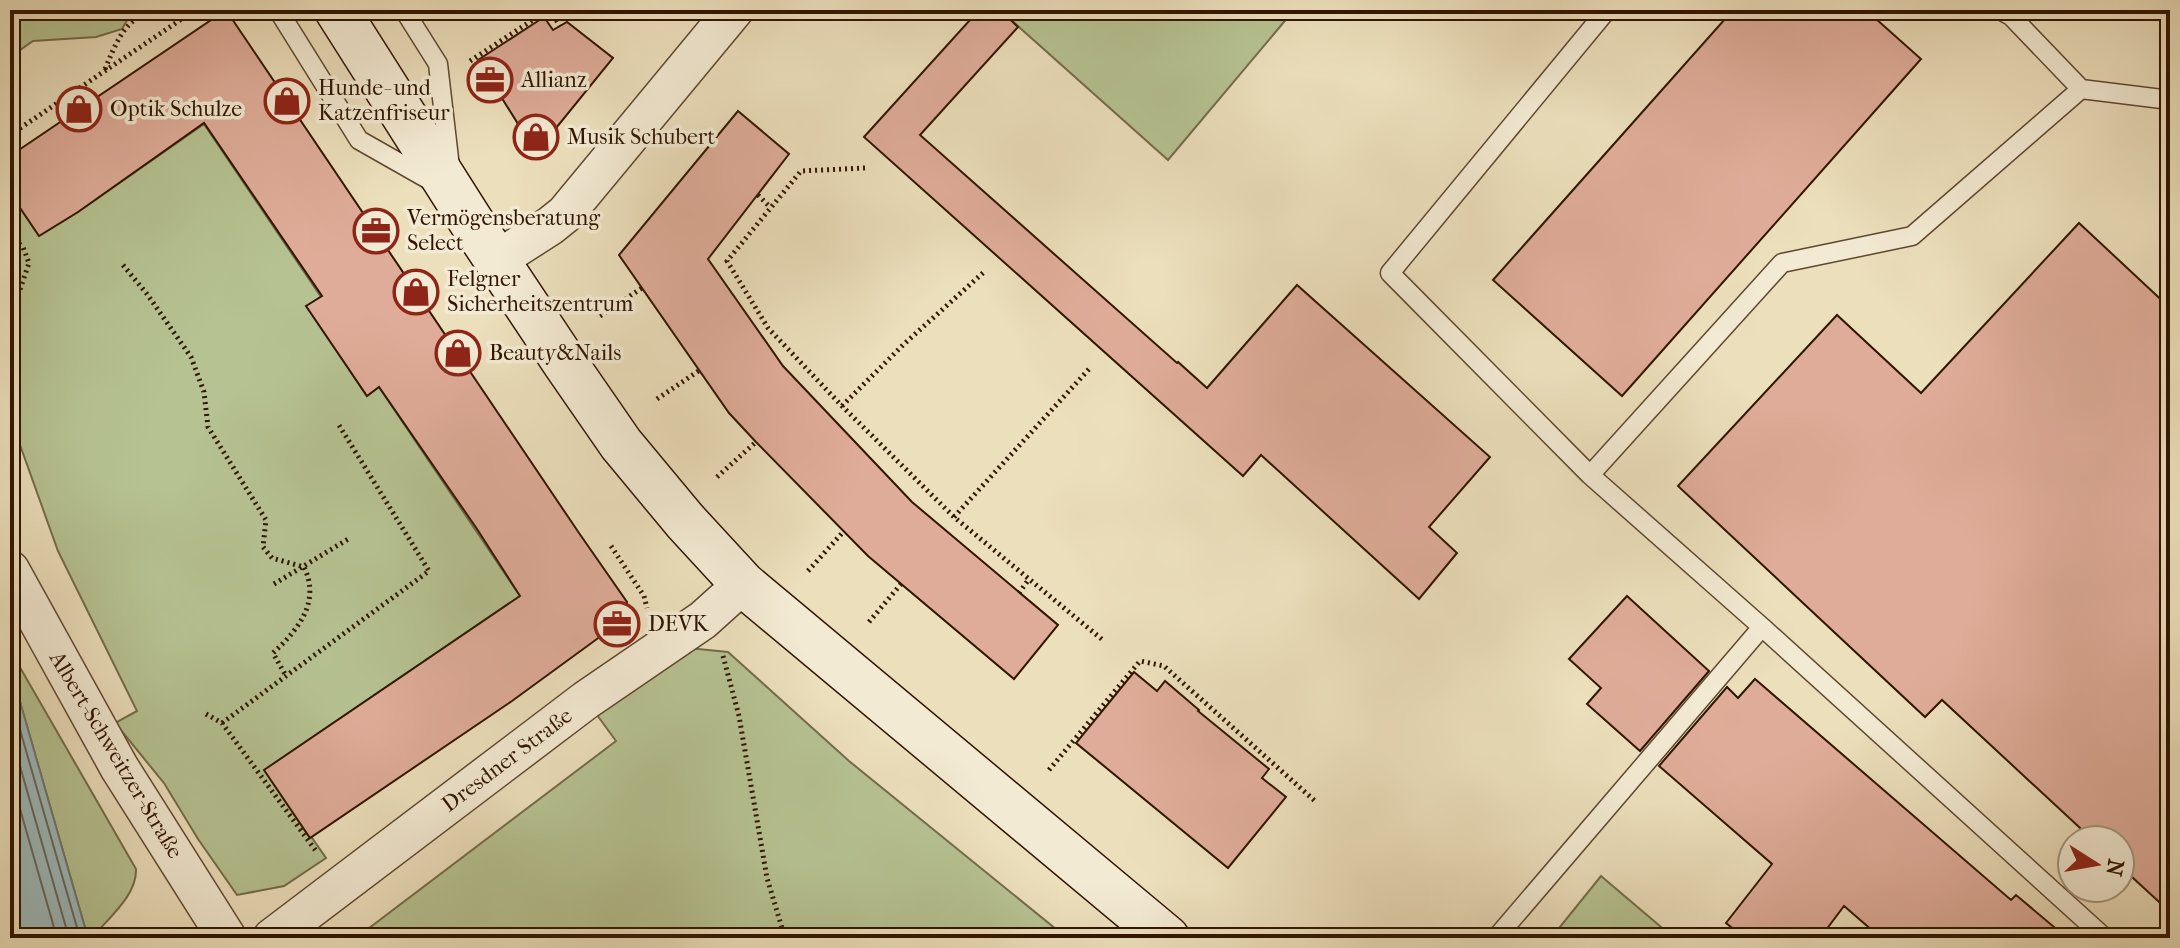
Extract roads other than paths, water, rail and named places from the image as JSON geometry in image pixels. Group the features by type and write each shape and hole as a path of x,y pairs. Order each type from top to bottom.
{"street":[{"path":"337,10 556,351 621,444 685,521 743,584 1167,938"},
{"path":"497,260 565,214 734,10"},
{"name":"Albert-Schweitzer-Straße","path":"10,570 119,767 227,938"},
{"name":"Dresdner Straße","path":"272,938 586,700 703,620 743,584"}],"lane":[{"path":"278,10 359,140 453,193"},
{"path":"404,10 438,64 453,193"},
{"path":"1607,10 1390,273 1590,475 2105,938"},
{"path":"2000,10 2011,16 2081,89 2170,100"},
{"path":"1590,475 1782,263 1912,236 2081,89"},
{"path":"1496,938 1762,627"}],"water":[{"path":"10,667 88,938 10,938"}],"place":[{"name":"Allianz","path":"490,80"},
{"name":"Hunde- und Katzenfriseur","path":"287,101"},
{"name":"Optik Schulze","path":"79,109"},
{"name":"Musik Schubert","path":"536,137"},
{"name":"Vermögensberatung Select","path":"376,231"},
{"name":"Felgner Sicherheitszentrum","path":"416,292"},
{"name":"Beauty&Nails","path":"458,353"},
{"name":"DEVK","path":"617,624"}]}
